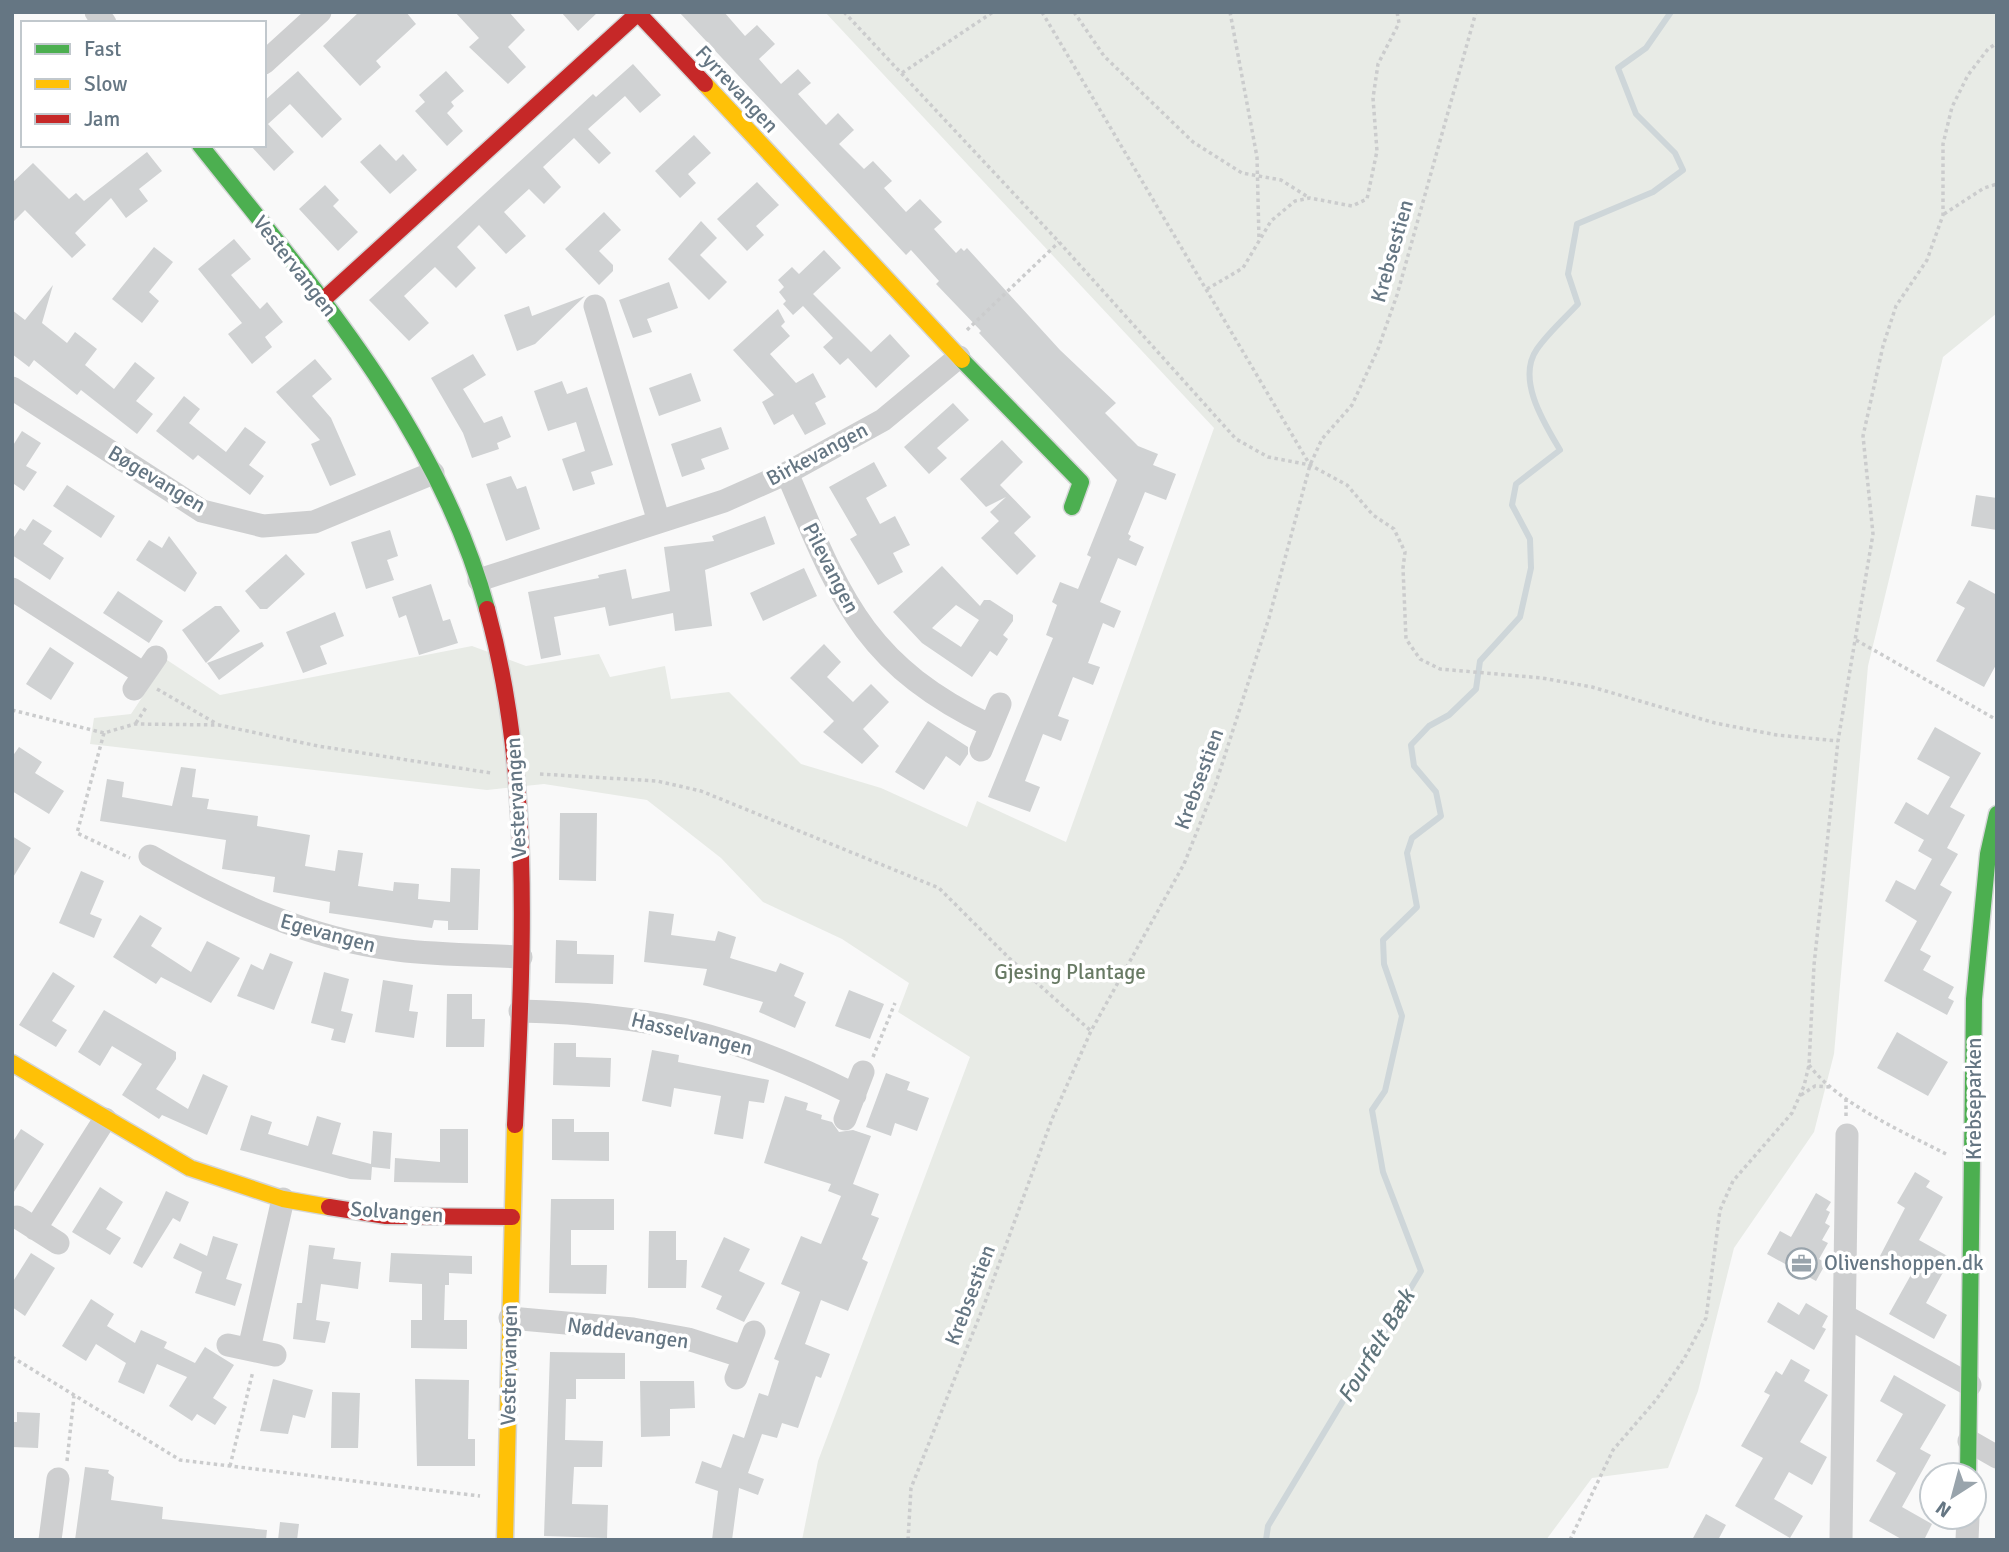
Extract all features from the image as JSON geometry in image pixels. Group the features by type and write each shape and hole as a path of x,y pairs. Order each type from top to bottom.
{"street":[{"path":"266,61 320,12"},
{"name":"Fyrrevangen","path":"323,300 638,13 958,357 1081,482 1072,507"},
{"name":"Vestervangen","path":"202,147 323,300 399,410 433,473 479,580 505,672 518,773 521,957 505,1540"},
{"path":"595,306 659,522"},
{"name":"Birkevangen","path":"479,580 724,500 787,473 883,420 958,357"},
{"name":"Bøgevangen","path":"12,388 202,511 263,526 314,522 433,473"},
{"name":"Pilevangen","path":"787,473 828,569 850,610 877,647 930,693 991,726"},
{"path":"12,589 145,673"},
{"path":"981,750 1000,704"},
{"name":"Krebseparken","path":"1968,1461 1974,999 1997,814"},
{"name":"Egevangen","path":"150,856 216,894 274,918 326,935 398,950 521,957"},
{"name":"Hasselvangen","path":"520,1011 590,1013 659,1022 727,1039 792,1063 855,1095"},
{"name":"Solvangen","path":"12,1063 190,1168 283,1199 386,1216 512,1217"},
{"path":"845,1119 863,1072"},
{"path":"58,1243 26,1223 105,1119"},
{"path":"1841,1540 1847,1135"},
{"path":"275,1355 238,1347 283,1199"},
{"path":"1845,1316 1970,1385"},
{"name":"Nøddevangen","path":"510,1318 633,1329 688,1339 740,1368 754,1332"},
{"path":"1969,1441 1997,1457"},
{"path":"50,1540 58,1479"}],"path":[{"path":"844,12 1059,242 1236,439 1268,457 1310,465 1347,485 1373,515 1394,529 1401,538 1405,552 1403,568 1406,639 1420,659 1440,669 1592,687 1715,723 1777,735 1838,741"},
{"path":"901,73 993,12"},
{"path":"1042,12 1310,465"},
{"path":"1074,12 1104,56 1193,142 1242,173 1281,180 1310,198 1352,206 1367,199 1377,151 1373,98 1378,64 1399,23 1397,12"},
{"path":"1230,12 1258,157 1259,242"},
{"name":"Krebsestien","path":"908,1540 911,1489 984,1305 1052,1119 1091,1031 1184,864 1210,799 1269,618 1310,465 1322,439 1352,405 1378,349 1397,295 1476,12"},
{"path":"1570,1540 1613,1450 1656,1400 1706,1318 1720,1210 1733,1181 1792,1113 1809,1065 1814,965 1838,741 1873,534 1863,436 1882,346 1896,306 1927,260 1944,215 1943,144 1952,107 1968,75 1987,49 1997,43"},
{"path":"1944,215 1984,188 1997,184"},
{"path":"1207,289 1243,268 1270,221 1295,201 1310,198"},
{"path":"958,357 960,335 1059,242"},
{"path":"1856,640 1997,720"},
{"path":"145,673 158,690 219,725"},
{"path":"12,710 104,733 135,724 219,725 332,748 494,774 657,780 701,791 939,888 1009,958 1091,1031"},
{"path":"104,733 76,833 137,862 150,856"},
{"path":"863,1072 868,1071 895,1003"},
{"path":"1809,1065 1831,1087 1956,1160 1973,1163"},
{"path":"1800,1096 1815,1086 1831,1087"},
{"path":"230,1466 255,1361 238,1347"},
{"path":"12,1357 180,1460 506,1500"},
{"path":"58,1479 68,1458 74,1395"}],"green space":[{"name":"Gjesing Plantage","path":"825,12 1997,12 1997,313 1943,357 1868,666 1834,1054 1814,1132 1734,1248 1698,1391 1668,1468 1592,1478 1546,1540 802,1540 818,1461 970,1057 898,1012 909,983 842,939 763,902 721,858 647,800 544,784 487,790 90,744 94,718 131,714 167,660 220,695 472,646 526,666 599,654 610,677 665,666 671,699 729,692 801,764 881,788 967,827 977,801 1066,842 1214,428"}],"building":[{"path":"359,12 406,12 416,24 376,61 381,67 360,86 323,46"},
{"path":"455,12 509,12 525,30 508,47 526,67 508,84 469,47 479,38"},
{"path":"561,12 598,12 578,31"},
{"path":"679,12 724,12 745,36 757,25 775,44 759,59 781,84 798,69 811,83 798,94 826,125 838,113 854,130 839,144 864,169 873,161 892,181 884,188 906,212 920,199 942,222 934,229 956,253 961,248 964,251 967,248 1060,350 1116,403 1105,413 1138,446 1158,454 1153,465 1176,474 1166,500 1145,492 1128,534 1131,536 1129,540 1144,547 1136,566 1118,558 1100,602 1121,611 1114,628 1103,623 1088,663 1100,667 1093,685 1073,677 1058,716 1069,720 1061,741 1043,734 1025,781 1040,787 1030,812 988,797 1053,638 1046,635 1057,605 1052,602 1060,582 1078,589 1091,557 1087,555 1117,480 979,333 981,331 936,284 939,281 911,250 906,255"},
{"path":"633,64 661,95 640,113 625,96 588,129 611,153 599,164 574,138 543,167 561,187 544,204 529,189 504,212 526,236 506,254 479,225 457,247 476,268 456,288 435,267 404,296 429,323 409,341 369,300 593,94 596,97"},
{"path":"298,71 342,119 322,138 290,104 268,124 294,152 274,171 252,147 266,147 266,99"},
{"path":"446,71 464,91 451,102 454,106 447,113 463,131 447,146 415,111 425,102 419,95"},
{"path":"694,135 711,153 688,174 696,183 680,198 655,171"},
{"path":"380,144 396,161 403,154 417,170 390,194 360,162"},
{"path":"147,152 162,171 139,189 148,201 126,218 111,198 75,233 86,245 72,258 25,210 12,223 12,183 33,163 69,199 76,193 84,201"},
{"path":"757,182 779,205 756,226 764,235 747,251 717,219"},
{"path":"325,185 339,200 333,206 358,232 338,251 299,209"},
{"path":"604,212 621,230 599,251 613,265 613,271 599,285 565,249"},
{"path":"701,221 717,238 700,255 727,282 709,300 668,259"},
{"path":"234,239 251,259 231,275 260,309 267,302 283,322 265,337 272,347 252,364 228,334 242,323 198,269"},
{"path":"154,247 173,262 149,292 159,301 142,323 112,299"},
{"path":"824,250 841,268 813,294 871,352 890,334 910,356 876,388 848,358 840,365 823,347 833,338 803,306 793,315 783,304 786,301 779,292 784,287 778,280 792,267 799,274"},
{"path":"669,282 678,308 647,319 652,332 633,338 619,300"},
{"path":"53,285 42,323 67,343 75,332 97,349 85,365 114,389 135,362 155,378 136,401 153,414 137,434 81,390 77,395 34,360 29,367 12,354 12,310 25,320"},
{"path":"585,296 535,344 517,351 504,315 529,306 532,316"},
{"path":"778,309 785,322 781,326 790,336 770,354 796,383 813,373 826,397 815,403 826,424 805,435 793,414 774,425 762,402 774,395 733,350"},
{"path":"473,354 486,375 463,389 484,423 502,416 511,437 497,443 499,449 472,458 463,433 431,378"},
{"path":"315,359 332,379 312,396 331,418 356,475 330,486 311,444 320,440 276,392"},
{"path":"691,373 701,401 659,416 649,388"},
{"path":"562,381 567,394 587,387 613,465 591,472 595,484 573,491 562,459 585,451 576,422 548,431 534,391"},
{"path":"184,396 200,409 189,423 226,452 245,427 266,442 249,465 264,476 250,495 198,455 193,460 156,431"},
{"path":"953,403 969,420 937,448 947,458 929,474 904,447"},
{"path":"721,427 729,449 701,459 705,469 682,477 671,444"},
{"path":"22,431 41,443 26,466 37,472 24,491 14,484 12,487 12,447"},
{"path":"1002,440 1023,462 1000,485 1031,517 1014,533 1036,556 1017,575 981,538 999,521 990,512 1006,497 986,507 960,479"},
{"path":"874,462 887,486 866,498 880,524 895,516 910,545 893,553 903,572 878,585 850,539 857,535 829,487"},
{"path":"511,476 517,489 526,486 540,529 506,541 486,484"},
{"path":"67,485 115,516 101,538 53,506"},
{"path":"1976,495 1997,498 1997,530 1971,526"},
{"path":"765,516 775,544 705,570 712,626 675,631 673,613 609,626 605,607 554,617 561,655 541,659 528,592 599,578 598,575 626,569 632,599 670,591 664,547 714,541 712,536"},
{"path":"33,519 52,531 43,544 64,558 50,580 12,555 12,540 20,528 25,531"},
{"path":"390,530 398,556 387,560 394,580 366,589 351,542"},
{"path":"169,536 197,573 185,592 136,560 149,540 162,548"},
{"path":"286,554 305,574 267,609 260,609 245,591"},
{"path":"942,566 980,606 984,600 990,600 1013,615 1013,621 1003,635 1008,639 997,656 990,651 972,677 922,643 893,612","holes":["956,605 979,620 961,647 932,628"]},
{"path":"804,568 817,596 763,621 750,593"},
{"path":"1969,580 1997,595 1997,663 1984,687 1936,661 1965,608 1956,603"},
{"path":"431,584 443,621 450,619 458,643 419,655 406,615 399,618 392,597"},
{"path":"118,591 163,621 149,643 103,613"},
{"path":"215,606 221,606 240,631 206,663 182,630"},
{"path":"335,612 344,636 320,646 327,664 303,673 286,632"},
{"path":"262,642 264,646 219,680 207,663"},
{"path":"824,644 841,662 827,677 853,702 871,684 889,702 863,729 879,746 862,764 823,732 834,721 790,678"},
{"path":"50,647 74,663 51,700 26,684"},
{"path":"928,721 968,747 968,754 960,766 946,756 924,790 895,772"},
{"path":"1935,727 1981,753 1950,807 1965,815 1947,848 1958,854 1940,885 1952,892 1920,950 1931,956 1923,970 1954,987 1948,998 1954,1001 1947,1015 1884,981 1917,921 1885,901 1896,880 1915,890 1932,859 1918,851 1924,840 1894,823 1906,802 1928,815 1950,777 1917,759"},
{"path":"19,747 42,762 35,773 64,791 49,814 12,791 12,757"},
{"path":"181,767 196,769 192,797 209,799 207,809 258,816 257,826 310,835 305,866 335,871 338,850 363,853 358,886 393,891 394,882 419,884 418,899 450,902 451,868 480,869 478,930 448,930 448,921 434,920 432,928 329,913 330,902 273,892 275,877 222,869 226,840 100,821 107,779 124,782 122,797 172,806"},
{"path":"560,813 597,813 596,881 559,880"},
{"path":"12,836 31,848 12,879"},
{"path":"81,871 104,881 90,914 102,919 94,938 59,923"},
{"path":"649,911 674,914 671,935 715,941 718,931 736,937 730,958 776,972 780,963 804,973 794,996 806,1002 795,1028 759,1012 763,1002 703,985 707,969 644,962"},
{"path":"140,915 162,928 151,946 191,972 207,941 240,958 211,1003 161,977 156,984 113,957"},
{"path":"556,940 577,941 577,954 614,955 613,984 555,983"},
{"path":"270,953 293,962 274,1010 237,996 251,964 263,970"},
{"path":"53,972 75,986 52,1021 67,1030 56,1047 19,1025"},
{"path":"324,972 349,979 341,1011 353,1014 345,1043 331,1040 334,1029 311,1023"},
{"path":"383,980 413,985 409,1011 418,1012 414,1038 375,1032"},
{"path":"849,990 884,1004 870,1039 835,1026"},
{"path":"447,994 472,994 472,1019 485,1019 484,1047 446,1047"},
{"path":"104,1010 176,1052 176,1059 156,1089 188,1109 203,1074 228,1086 207,1135 162,1115 159,1119 122,1095 142,1064 112,1046 100,1066 78,1052"},
{"path":"1897,1032 1948,1062 1928,1096 1877,1068"},
{"path":"554,1043 576,1043 576,1057 611,1058 610,1087 553,1085"},
{"path":"652,1050 679,1055 678,1062 769,1080 764,1103 749,1101 743,1139 714,1134 721,1096 674,1088 671,1107 642,1101"},
{"path":"886,1073 910,1082 907,1090 929,1098 917,1131 895,1123 891,1136 866,1127"},
{"path":"785,1096 808,1103 806,1110 822,1115 821,1119 832,1122 839,1132 853,1130 871,1136 853,1184 879,1194 871,1215 879,1218 862,1259 868,1262 848,1311 821,1300 805,1344 830,1354 821,1378 816,1376 798,1428 782,1423 777,1438 762,1434 748,1473 764,1479 758,1495 739,1488 732,1540 712,1540 718,1491 695,1483 702,1461 721,1468 733,1434 744,1438 759,1393 768,1396 779,1361 774,1359 800,1292 781,1284 801,1236 821,1244 841,1196 828,1191 831,1184 764,1163"},
{"path":"251,1115 272,1122 268,1134 308,1146 317,1116 341,1123 332,1154 371,1164 373,1131 392,1133 390,1169 372,1167 371,1180 350,1179 240,1150"},
{"path":"552,1119 574,1119 574,1132 609,1132 609,1161 552,1160"},
{"path":"21,1129 44,1144 12,1195 12,1143"},
{"path":"440,1129 468,1129 468,1183 394,1182 395,1158 440,1162"},
{"path":"1915,1172 1930,1181 1926,1187 1943,1197 1919,1240 1951,1258 1926,1303 1947,1315 1934,1339 1889,1314 1912,1273 1880,1256 1905,1208 1897,1203"},
{"path":"100,1187 123,1202 106,1229 121,1238 110,1255 72,1232"},
{"path":"166,1191 189,1202 180,1222 173,1218 142,1268 133,1263"},
{"path":"1816,1193 1831,1202 1826,1210 1830,1212 1825,1223 1830,1226 1822,1240 1828,1243 1819,1259 1826,1263 1816,1281 1767,1254 1780,1231 1791,1237"},
{"path":"551,1199 614,1199 614,1230 571,1230 571,1265 607,1265 606,1294 549,1293"},
{"path":"649,1231 676,1231 676,1260 687,1260 686,1288 648,1288"},
{"path":"213,1236 238,1244 226,1279 242,1284 235,1306 195,1293 202,1272 173,1258 180,1243 207,1256"},
{"path":"724,1237 750,1249 739,1271 765,1283 744,1322 716,1309 722,1296 701,1287"},
{"path":"309,1245 335,1248 333,1259 361,1262 358,1289 321,1284 316,1320 330,1322 325,1343 293,1339 297,1303 302,1303"},
{"path":"31,1253 55,1268 25,1316 12,1307 12,1283"},
{"path":"391,1253 472,1256 472,1274 449,1273 449,1285 445,1285 444,1320 467,1320 467,1349 411,1348 411,1320 422,1320 422,1284 389,1282"},
{"path":"91,1299 114,1314 107,1326 135,1343 141,1330 167,1342 164,1348 195,1363 205,1347 234,1365 213,1398 227,1407 215,1425 197,1414 192,1421 169,1406 187,1377 157,1364 144,1394 118,1382 126,1363 96,1344 86,1361 62,1346"},
{"path":"1778,1302 1799,1315 1806,1303 1828,1316 1822,1327 1826,1329 1814,1350 1767,1322"},
{"path":"550,1352 625,1353 625,1379 576,1379 576,1399 566,1399 565,1440 603,1441 602,1467 574,1467 572,1504 608,1505 607,1538 544,1536"},
{"path":"1791,1359 1810,1370 1804,1381 1828,1395 1800,1442 1827,1457 1812,1485 1789,1472 1774,1499 1803,1516 1790,1538 1735,1506 1763,1458 1741,1446 1770,1395 1764,1392 1776,1371 1782,1375"},
{"path":"1894,1375 1946,1405 1920,1449 1931,1455 1928,1461 1918,1461 1918,1478 1902,1507 1918,1516 1918,1531 1928,1531 1924,1540 1903,1540 1869,1521 1896,1473 1876,1461 1903,1414 1880,1401"},
{"path":"273,1379 313,1390 305,1418 293,1415 288,1434 260,1431"},
{"path":"415,1379 469,1380 468,1439 475,1439 475,1466 417,1466"},
{"path":"640,1381 694,1381 695,1408 670,1409 670,1436 641,1437"},
{"path":"332,1392 360,1393 358,1448 331,1448"},
{"path":"17,1412 40,1413 38,1448 12,1447 12,1422 17,1422"},
{"path":"85,1467 109,1470 108,1473 114,1477 111,1500 163,1507 162,1519 267,1530 266,1540 75,1540"},
{"path":"1706,1514 1726,1525 1718,1540 1692,1540"},
{"path":"280,1522 299,1524 297,1540 278,1540"}],"waterway":[{"name":"Fourfelt Bæk","path":"1266,1540 1268,1526 1421,1271 1383,1172 1372,1110 1385,1091 1402,1016 1384,964 1383,940 1417,907 1407,853 1412,838 1441,816 1436,792 1414,766 1411,745 1429,726 1449,715 1476,689 1480,661 1520,617 1531,568 1530,539 1512,505 1516,484 1560,450 1540,414 1529,374 1531,361 1541,343 1578,304 1568,274 1577,224 1653,192 1683,170 1675,153 1636,114 1618,68 1646,48 1671,12"}],"traffic: fast":[{"path":"202,147 328,307 405,421 438,481 466,543 487,609"},
{"path":"962,360 1081,482 1072,507"},
{"path":"1968,1461 1974,999 1988,854 1997,814"}],"traffic: slow":[{"path":"705,84 962,360"},
{"path":"12,1063 190,1168 283,1199 329,1207"},
{"path":"505,1540 515,1125"}],"traffic: jam":[{"path":"323,300 638,13 705,84"},
{"path":"487,609 502,672 518,800 522,930 515,1125"},
{"path":"329,1207 386,1216 512,1217"}],"place":[{"name":"Olivenshoppen.dk","path":"1801,1263"}]}
